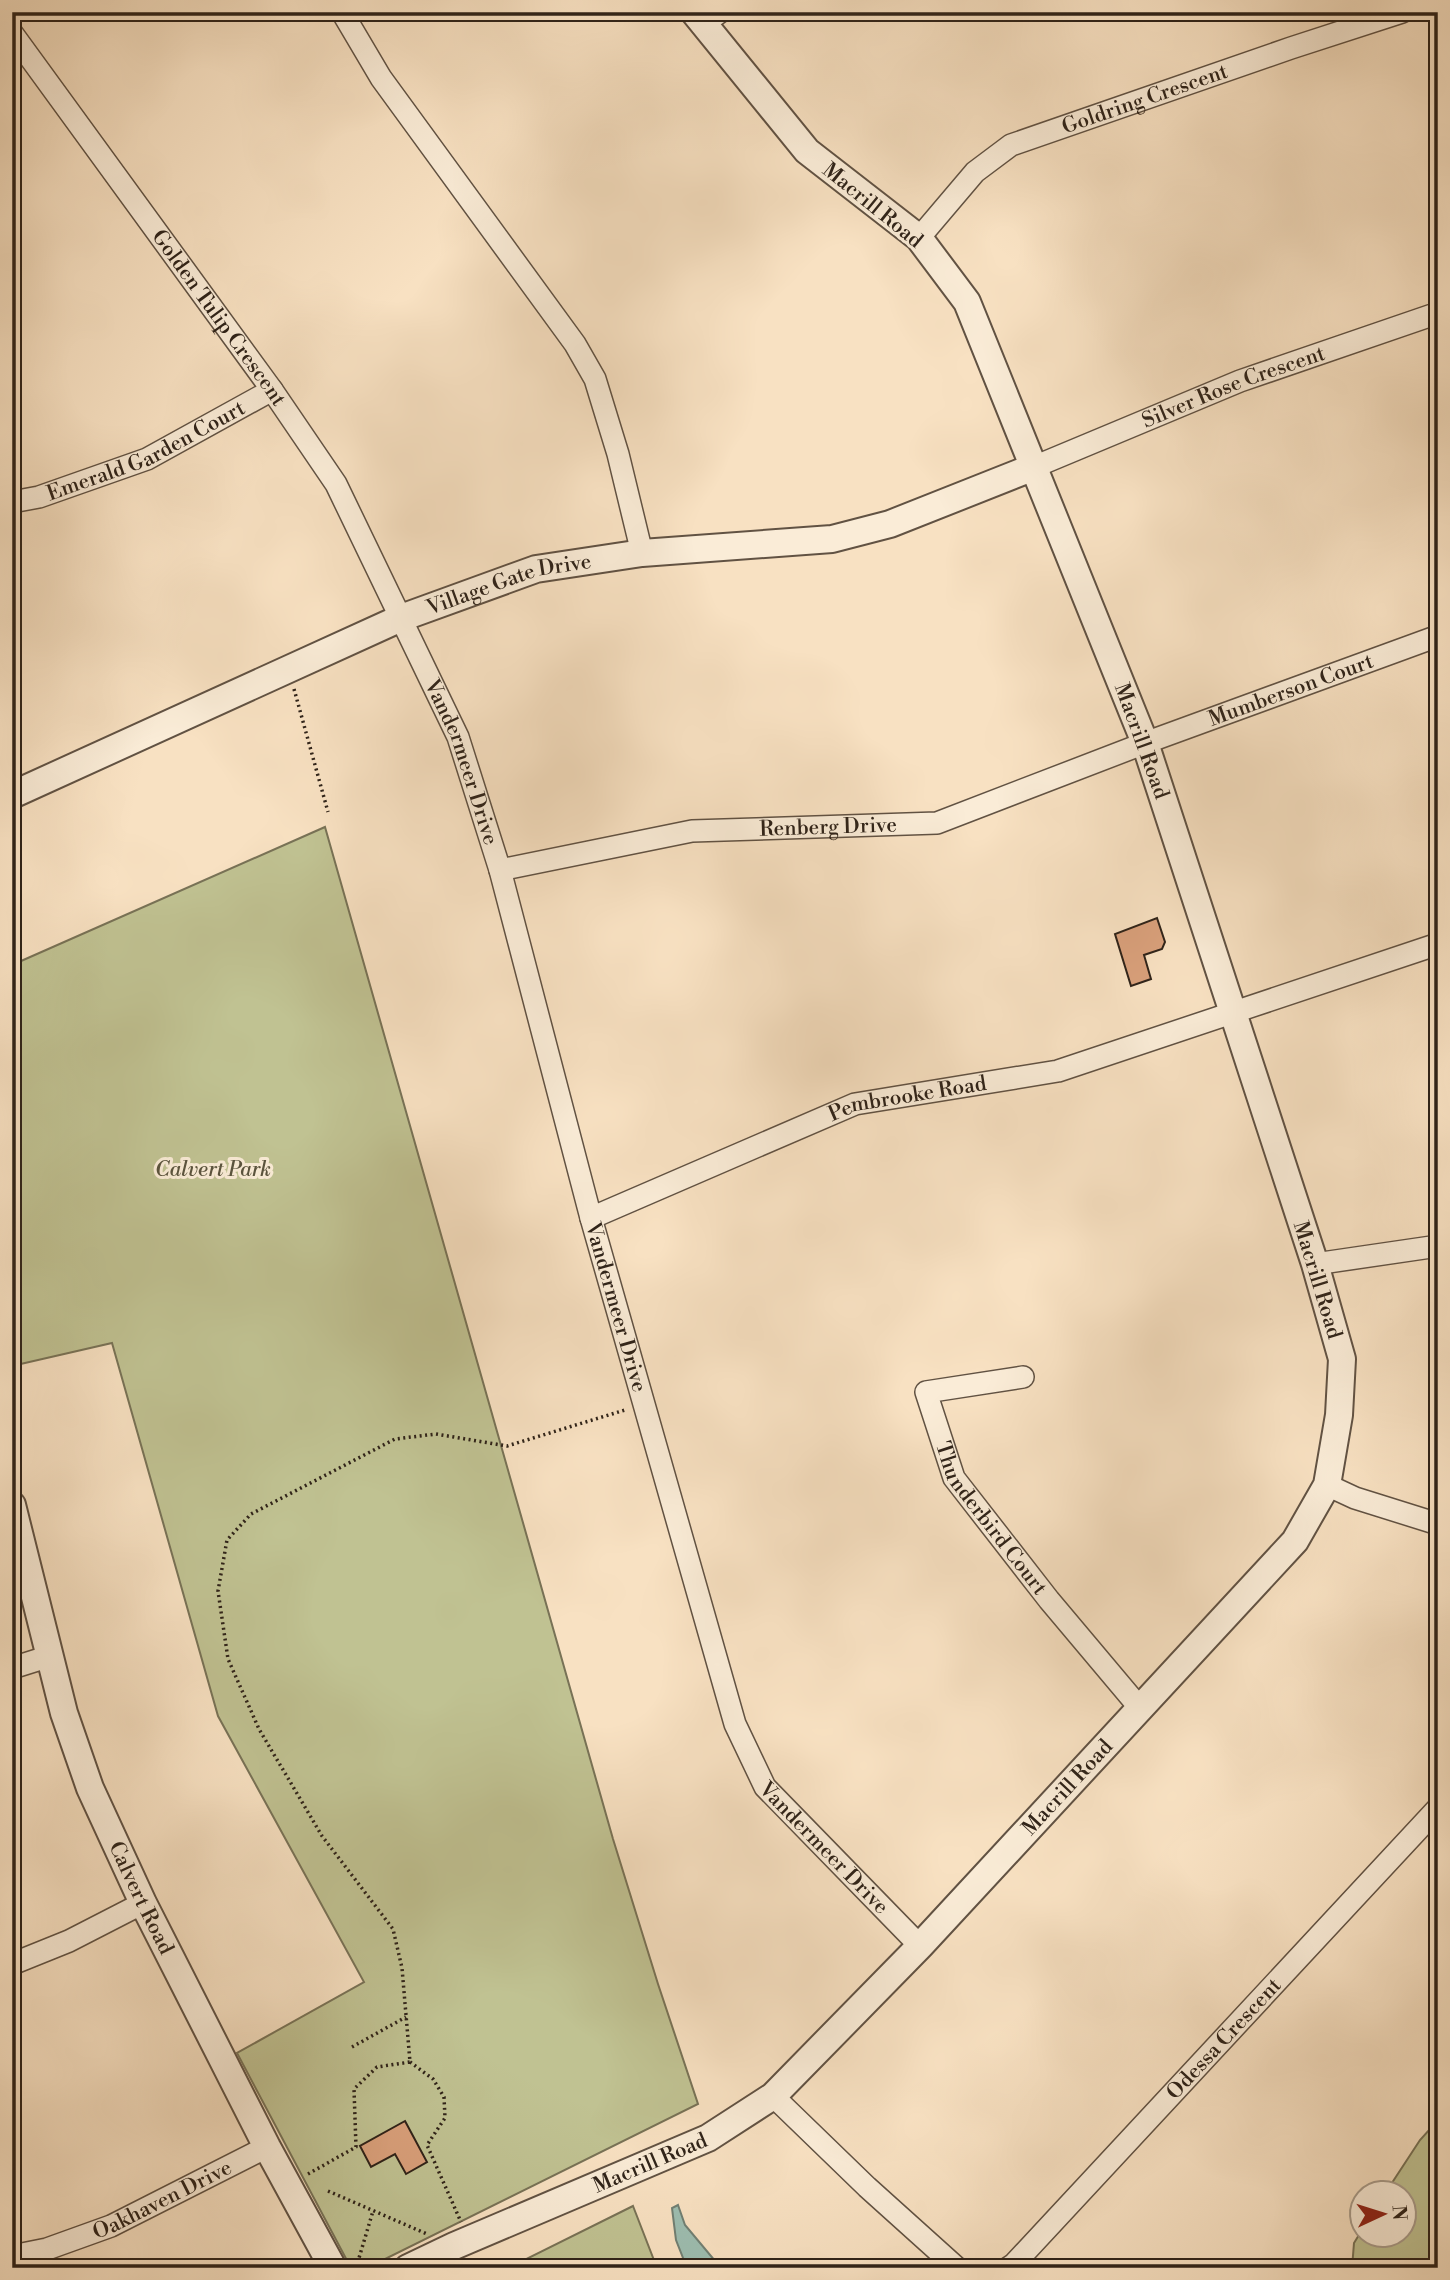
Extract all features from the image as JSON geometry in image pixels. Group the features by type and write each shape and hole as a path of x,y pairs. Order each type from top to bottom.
{"street":[{"path":"342,12 381,78 575,344 595,379 618,454 642,553"},
{"name":"Goldring Crescent","path":"919,238 975,172 1012,145 1402,12"},
{"name":"Macrill Road","path":"408,2268 708,2138 773,2096 920,1947 1295,1541 1327,1485 1339,1415 1342,1359 1315,1264 1145,743 967,302 919,238 807,151 705,17"},
{"name":"Golden Tulip Crescent","path":"12,33 272,390 336,484 401,618"},
{"name":"Silver Rose Crescent","path":"1034,467 1240,381 1438,313"},
{"name":"Emerald Garden Court","path":"12,502 39,496 147,459 272,390"},
{"name":"Village Gate Drive","path":"12,795 401,618 536,569 642,553 832,539 890,524 1034,467"},
{"name":"Vandermeer Drive","path":"401,618 458,737 500,870 592,1218 735,1724 765,1787 920,1947"},
{"name":"Mumberson Court","path":"1145,743 1438,636"},
{"name":"Renberg Drive","path":"500,870 692,831 936,823 1145,743"},
{"name":"Pembrooke Road","path":"592,1218 855,1104 1058,1071 1438,944"},
{"path":"1315,1264 1438,1245"},
{"name":"Thunderbird Court","path":"1023,1377 926,1392 954,1478 1049,1600 1139,1707"},
{"path":"1327,1485 1355,1498 1438,1524"},
{"name":"Calvert Road","path":"12,1505 75,1751 90,1788 143,1903 267,2147 333,2268"},
{"path":"12,1668 50,1656"},
{"name":"Odessa Crescent","path":"1008,2268 1438,1808"},
{"path":"12,1964 69,1941 143,1903"},
{"path":"773,2096 867,2187 957,2268"},
{"name":"Oakhaven Drive","path":"12,2256 47,2249 111,2226 267,2147"}],"path":[{"path":"288,670 328,811"},
{"path":"410,2062 402,1968 393,1929 322,1836 259,1729 228,1659 218,1591 227,1540 251,1514 395,1439 436,1434 508,1446 644,1405"},
{"path":"352,2047 407,2017"},
{"path":"288,2186 356,2147 354,2089 377,2067 410,2062 433,2079 444,2096 445,2118 427,2145 462,2243"},
{"path":"328,2191 373,2211 462,2243"},
{"path":"356,2268 373,2211"}],"green space":[{"name":"Calvert Park","path":"325,827 613,1839 698,2104 367,2268 351,2268 237,2053 364,1982 218,1716 112,1343 12,1366 12,965"},
{"path":"1438,2120 1438,2268 1352,2268 1354,2248 1418,2248 1418,2178 1395,2178 1420,2140"},
{"path":"633,2206 657,2268 508,2268"}],"shaded area":[{"path":"678,2205 685,2225 721,2268 687,2268 676,2240 672,2208"}],"building":[{"path":"1157,918 1165,942 1162,949 1144,955 1151,979 1131,986 1115,934"},
{"path":"405,2121 427,2162 406,2174 395,2154 371,2167 360,2146"}]}
